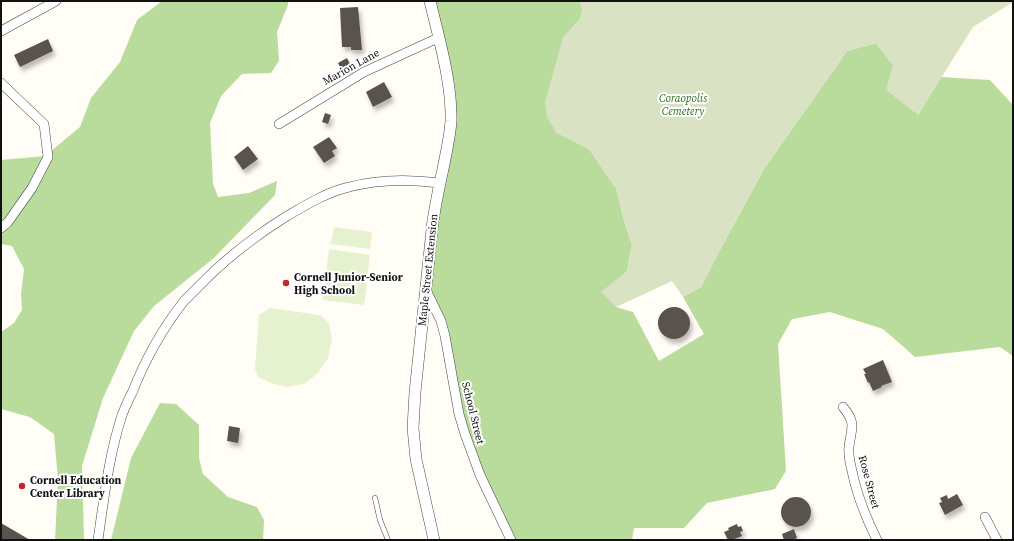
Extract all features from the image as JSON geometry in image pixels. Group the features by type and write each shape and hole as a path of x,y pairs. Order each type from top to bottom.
{"street":[{"path":"1,31 56,1"},
{"name":"Maple Street Extension","path":"430,1 450,93 451,116 448,142 433,220 414,392 413,428 416,459 434,540"},
{"name":"Marion Lane","path":"279,124 364,72 438,38"},
{"path":"1,83 44,124 48,157 32,188 8,222 1,228"},
{"path":"98,540 106,484 122,415 153,348 185,300 209,275 265,229 329,194 349,187 396,180 421,180 440,183"},
{"name":"School Street","path":"425,288 441,321 459,414 465,434 480,475 511,540"},
{"name":"Rose Street","path":"843,407 848,412 853,429 849,452 852,472 864,510 877,540"},
{"path":"984,517 997,540"}],"lane":[{"path":"375,498 380,520 388,540"}],"green space":[{"path":"162,1 288,1 288,5 277,32 279,61 271,73 242,74 221,96 210,123 213,184 218,197 249,193 277,181 275,195 214,258 154,306 134,331 103,398 82,466 84,540 55,540 58,480 54,434 30,417 1,409 1,332 14,323 22,310 21,294 24,269 12,246 1,244 1,160 45,156 80,127 91,98 120,62 137,20"},
{"path":"430,1 580,1 583,10 580,19 563,38 556,132 589,149 616,188 632,245 627,271 616,307 633,312 659,361 704,334 683,297 701,287 764,169 847,51 876,43 893,65 918,115 941,77 990,80 1013,105 1013,356 1000,347 915,357 883,329 830,312 792,319 778,344 786,471 775,489 707,503 684,528 634,528 632,540 511,540 472,455 445,337 425,288 451,122"},
{"name":"Coraopolis Cemetery","path":"580,1 1013,2 973,27 918,115 886,90 893,65 876,43 847,51 764,169 701,287 683,297 672,281 616,307 601,292 627,271 632,245 616,188 589,149 556,132 547,117 545,102 563,38 580,19 582,10"},
{"path":"334,227 372,232 370,249 331,244"},
{"path":"329,249 370,255 367,279 326,274"},
{"path":"326,278 367,283 364,305 323,300"},
{"path":"270,308 320,315 329,323 332,339 328,358 318,373 304,384 286,387 271,383 258,377 255,369 259,315"},
{"path":"160,403 176,404 199,425 199,458 203,474 228,497 257,507 264,520 263,540 111,540 131,458"}],"building":[{"path":"358,7 362,50 351,50 351,47 342,47 340,8"},
{"path":"48,39 53,51 20,67 14,55"},
{"path":"347,58 351,66 342,71 338,63"},
{"path":"384,82 392,97 373,107 366,92"},
{"path":"325,113 331,115 328,124 322,122"},
{"path":"329,137 337,148 332,151 335,156 324,163 313,147"},
{"path":"248,146 258,159 243,170 234,157"},
{"path":"674,307 680,308 687,314 690,323 689,329 683,336 674,339 668,338 661,332 658,323 659,317 665,310"},
{"path":"883,360 892,382 873,391 869,382 868,383 863,369"},
{"path":"229,426 240,428 238,443 227,441"},
{"path":"957,494 963,505 945,515 939,503 942,502 940,498 947,495 948,499"},
{"path":"796,497 807,501 811,512 807,523 796,527 785,523 781,512 785,501"},
{"path":"1,523 30,540 1,540"},
{"path":"737,524 738,527 741,526 743,531 740,532 742,536 728,540 724,532 729,530 728,528"},
{"path":"794,529 797,538 792,540 784,540 782,534"}],"place":[{"name":"Cornell Junior-Senior High School","path":"286,283"},
{"name":"Cornell Education Center Library","path":"22,486"}]}
